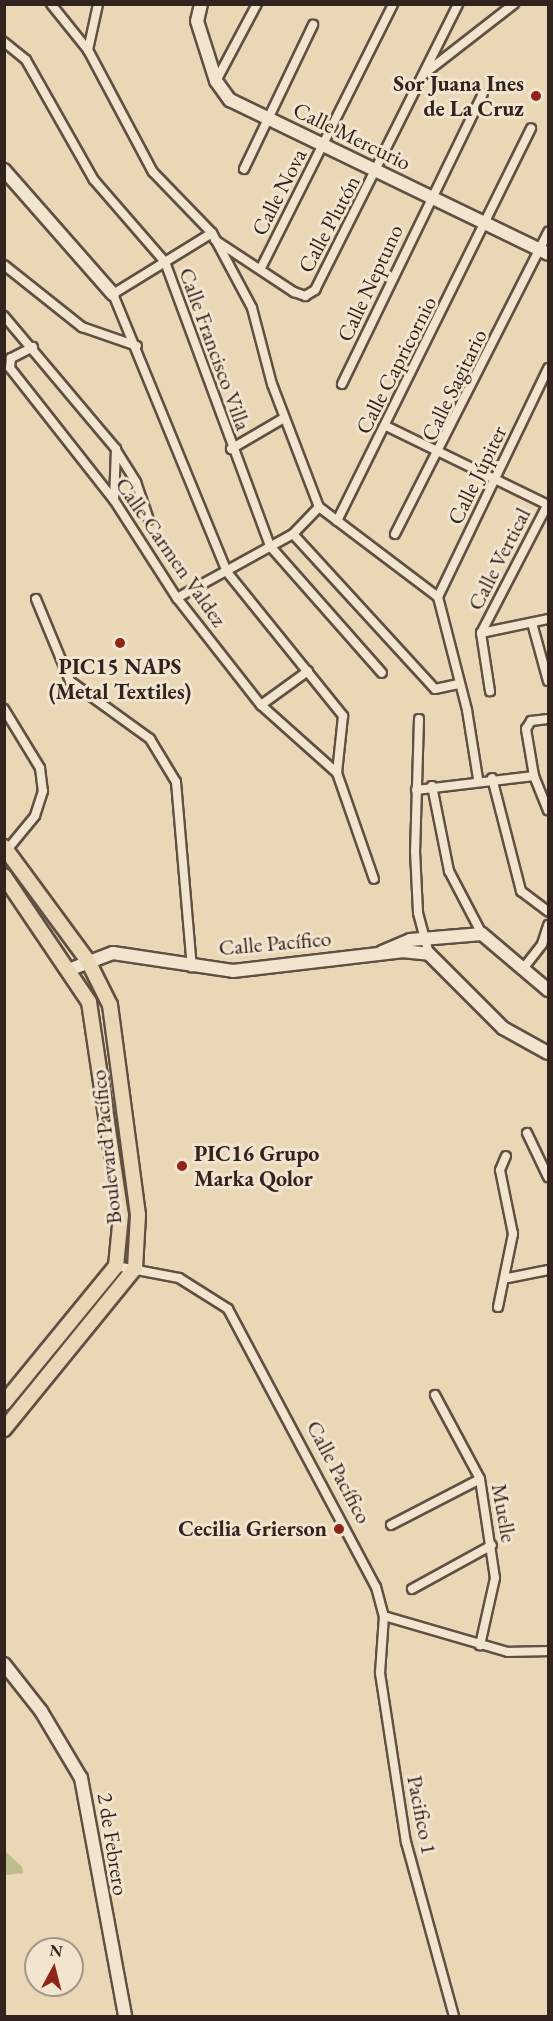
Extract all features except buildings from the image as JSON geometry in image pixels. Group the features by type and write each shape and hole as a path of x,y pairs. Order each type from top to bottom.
{"main road":[{"name":"Calle Mercurio","path":"201,4 197,21 216,81 230,100 544,252"},
{"path":"4,170 113,294"},
{"name":"Boulevard Pacífico","path":"6,848 88,961 110,1005 138,1215 135,1268"},
{"name":"Boulevard Pacífico","path":"4,876 71,969 89,1002 110,1112 121,1215 116,1266"},
{"path":"482,934 522,970 549,990"},
{"name":"Calle Pacífico","path":"380,954 389,946 422,938 482,934"},
{"name":"Calle Pacífico","path":"71,969 88,961 132,952 192,968 234,971 380,954 429,954"},
{"path":"429,954 502,1028 549,1053"},
{"path":"4,1403 116,1266"},
{"path":"4,1429 135,1268"},
{"name":"2 de Febrero","path":"4,1664 41,1711 81,1778 125,2016"}],"street":[{"path":"51,4 88,50 153,172 214,237 252,308 284,418 319,507 438,597 459,684 478,779"},
{"path":"88,50 98,4"},
{"path":"216,81 258,4"},
{"name":"Calle Nova","path":"262,266 393,4"},
{"name":"Calle Plutón","path":"214,237 262,266 294,292 305,296 315,290 377,171 421,76 458,4"},
{"path":"421,76 514,4"},
{"path":"244,169 313,25"},
{"name":"Calle Francisco Villa","path":"4,42 26,60 94,180 165,262 193,327 231,449 270,546 382,673"},
{"name":"Calle Neptuno","path":"342,384 430,197 483,94"},
{"name":"Calle Capricornio","path":"337,521 486,224 531,128"},
{"name":"Calle Sagitario","path":"395,534 440,454 544,252 549,232"},
{"path":"214,237 165,262 113,294 137,346 227,572 343,716 336,773 374,879"},
{"path":"4,265 82,327 137,346"},
{"path":"4,316 33,347 116,449 136,482 149,520"},
{"name":"Calle Carmen Valdez","path":"33,347 12,358 10,368 114,500 177,598 261,705 336,773"},
{"name":"Calle Júpiter","path":"438,597 549,368"},
{"path":"231,449 284,418"},
{"path":"386,426 548,505"},
{"path":"114,500 116,449"},
{"name":"Calle Vertical","path":"481,633 548,505"},
{"path":"177,598 293,534 319,507"},
{"path":"293,534 398,653 435,689 459,684"},
{"path":"36,599 70,681 150,739 176,782 192,968"},
{"name":"Calle Vertical","path":"481,633 549,619"},
{"path":"532,623 549,681"},
{"path":"481,633 490,691"},
{"path":"261,705 308,671"},
{"path":"4,709 40,768 43,791 35,816 6,848"},
{"path":"419,719 416,789 422,938 429,954"},
{"path":"549,719 527,725 534,776 549,810"},
{"path":"416,789 478,779 534,776"},
{"path":"492,778 521,891 549,911"},
{"path":"432,786 449,871 482,934"},
{"path":"522,970 549,925"},
{"path":"527,1133 549,1177"},
{"path":"498,1307 508,1278 513,1234 500,1170 507,1156"},
{"name":"Calle Pacífico","path":"116,1266 135,1268 203,1289 233,1316 365,1566 384,1616"},
{"path":"508,1278 549,1270"},
{"name":"Muelle","path":"435,1395 480,1479 492,1545 494,1599 480,1645"},
{"path":"391,1525 480,1479"},
{"path":"412,1589 492,1545"},
{"path":"384,1616 508,1652 549,1651"},
{"name":"Pacifico 1","path":"384,1616 380,1673 406,1842 454,2016"}],"green space":[{"path":"4,1850 22,1867 23,1873 5,1875"}],"place":[{"name":"Sor Juana Ines de La Cruz","path":"536,96"},
{"name":"PIC15 NAPS (Metal Textiles)","path":"120,643"},
{"name":"PIC16 Grupo Marka Qolor","path":"182,1166"},
{"name":"Cecilia Grierson","path":"339,1529"}]}
